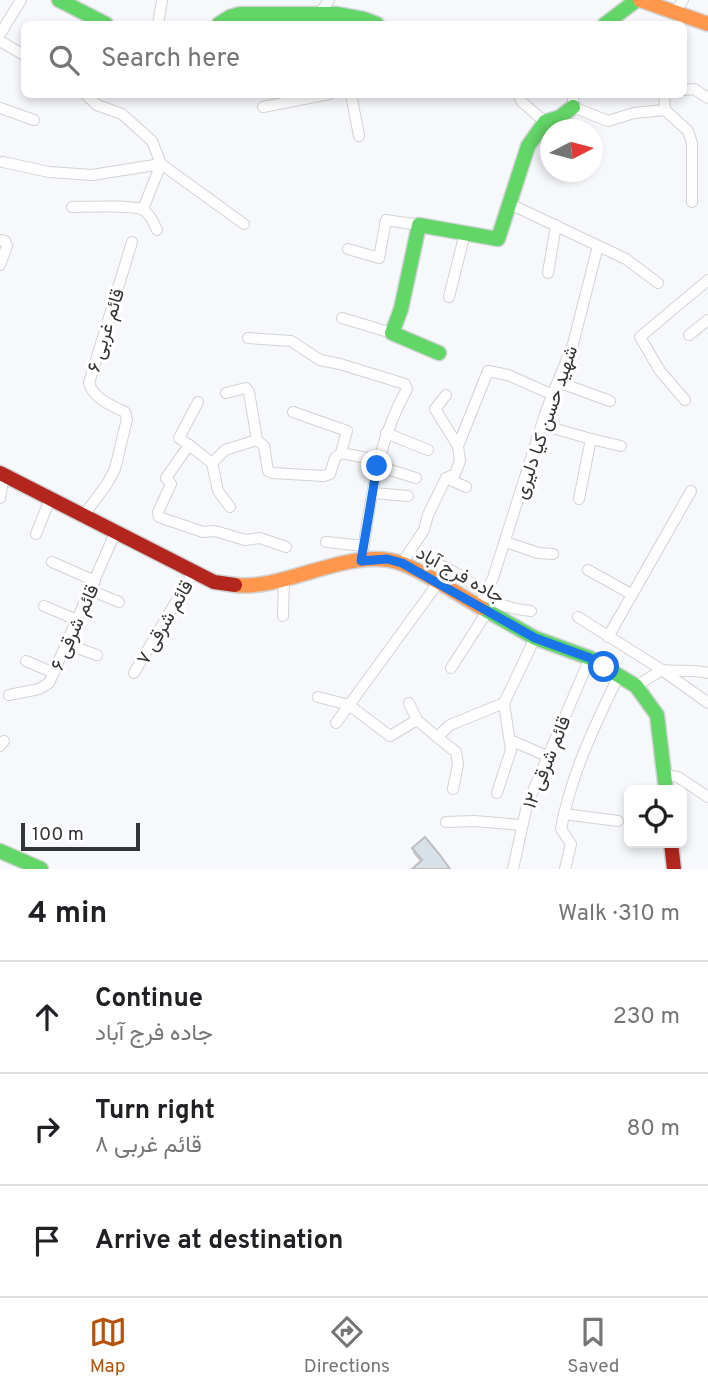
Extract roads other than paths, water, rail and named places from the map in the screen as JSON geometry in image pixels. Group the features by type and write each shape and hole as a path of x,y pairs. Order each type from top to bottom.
{"street":[{"path":"0,34 3,23 21,0"},
{"path":"59,0 100,21"},
{"path":"158,21 162,0"},
{"path":"320,13 329,0"},
{"path":"609,21 638,0 679,6 708,24"},
{"path":"223,21 230,16 246,13 320,13 336,19 371,21"},
{"path":"0,41 21,53"},
{"path":"687,90 694,89 708,98"},
{"path":"89,98 96,105 122,114 152,141 160,164 244,224"},
{"path":"263,107 309,98"},
{"path":"352,98 359,136"},
{"path":"520,98 542,119"},
{"path":"664,98 665,110 688,131 692,143 692,202"},
{"path":"554,119 560,117 573,101 608,121 635,113 665,110"},
{"path":"0,108 34,120"},
{"path":"348,249 379,258 387,220 498,239 528,146 540,129"},
{"path":"3,162 49,172 92,175 160,164"},
{"path":"143,209 160,164"},
{"path":"510,204 626,259 658,283"},
{"path":"72,207 143,209 150,215 157,230"},
{"path":"392,333 401,309 419,225"},
{"path":"548,273 556,226"},
{"path":"449,297 466,233"},
{"path":"0,240 5,241 7,246 0,265"},
{"name":"قائم غربی ۶","path":"84,515 115,469 127,419 125,412 98,396 90,389 89,383 132,242"},
{"name":"شهید حسن کیا دلیری","path":"450,668 483,605 506,542 514,507 573,344 598,246"},
{"path":"685,400 660,371 640,337 708,280"},
{"path":"342,318 392,333 439,353"},
{"path":"689,335 708,320"},
{"path":"248,338 291,341 320,360 341,363 405,384 407,389 391,417 377,463 362,554 326,542"},
{"path":"458,446 488,371 508,375 553,395"},
{"path":"558,382 610,401"},
{"path":"226,393 246,388 249,392 257,440 264,446 268,471 324,476 330,474 335,457 341,453 347,431 293,412"},
{"path":"402,563 424,530 428,514 446,478 455,474 460,461 458,446 435,409 446,395"},
{"path":"198,402 179,438 212,463 218,492 230,507"},
{"path":"542,425 621,446"},
{"path":"386,433 428,450"},
{"path":"579,499 591,439"},
{"path":"212,463 225,450 257,440"},
{"path":"189,445 166,478 171,484 158,512 159,517 203,532 215,531 245,540 260,538 286,547"},
{"path":"341,453 416,478"},
{"path":"1,495 2,475"},
{"name":"جاده فرج آباد","path":"2,475 214,582 245,586 284,578 362,554 402,563 483,605 535,638 590,658 636,686 657,715 666,785"},
{"path":"446,478 466,486"},
{"path":"608,637 691,491"},
{"path":"373,493 408,496"},
{"path":"36,534 50,499"},
{"name":"قائم شرقی ۶","path":"9,695 40,689 50,683 116,531"},
{"path":"506,542 538,553 553,554"},
{"path":"52,562 119,602"},
{"path":"439,564 468,581 483,605 498,604 514,610 531,611"},
{"path":"588,570 631,594"},
{"name":"قائم شرقی ۷","path":"134,673 194,571"},
{"path":"283,617 284,578"},
{"path":"336,723 438,583"},
{"path":"44,606 77,620"},
{"path":"578,617 662,670 708,703"},
{"path":"497,793 511,750 504,703 535,638"},
{"path":"66,644 97,655"},
{"name":"قائم شرقی ۱۲","path":"513,869 527,805 590,658"},
{"path":"26,661 54,673"},
{"path":"636,686 662,670 698,670 708,673"},
{"path":"565,869 571,844 561,829 564,814 580,758 619,676"},
{"path":"318,697 349,705 390,736 417,720"},
{"path":"409,703 417,720 456,752 458,764 453,789"},
{"path":"437,737 450,725 504,703"},
{"path":"510,740 547,756"},
{"path":"665,774 678,777 708,797"},
{"path":"564,814 618,821"},
{"path":"446,822 474,821 521,825"},
{"path":"672,848 674,869"},
{"path":"0,851 41,869"}]}
